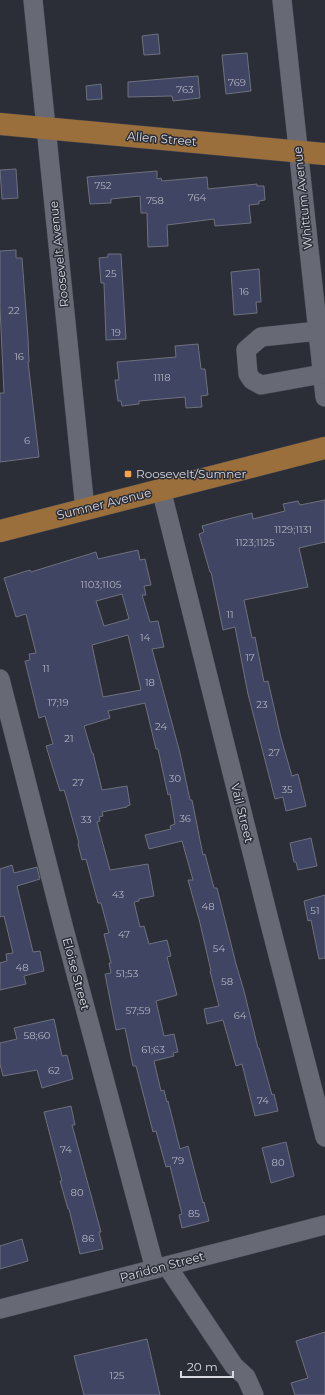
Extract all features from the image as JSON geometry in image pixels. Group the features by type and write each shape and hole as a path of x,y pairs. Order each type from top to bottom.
{"main road":[{"name":"Allen Street","path":"0,124 325,154"},
{"name":"Sumner Avenue","path":"0,531 325,448"}],"street":[{"name":"Roosevelt Avenue","path":"33,0 85,509"},
{"name":"Whittum Avenue","path":"282,0 297,152 325,397"},
{"path":"318,331 261,337 246,350 248,374 252,380 262,385 322,374"},
{"name":"Vail Street","path":"161,489 325,1137"},
{"name":"Eloise Street","path":"0,679 64,929 161,1267 234,1366 246,1377 254,1395"},
{"name":"Paridon Street","path":"0,1309 325,1225"}],"building":[{"path":"158,34 160,54 144,55 142,36"},
{"path":"247,53 251,91 226,94 222,55"},
{"path":"198,76 200,98 173,101 172,96 128,97 128,82"},
{"path":"101,84 102,99 87,100 86,86"},
{"path":"16,169 18,198 2,199 0,170"},
{"path":"157,171 157,179 161,178 162,181 207,177 208,189 257,184 257,186 264,186 265,200 259,201 259,204 249,205 251,223 215,226 214,219 167,225 168,246 148,247 147,213 141,213 140,196 111,199 111,203 90,204 87,177"},
{"path":"16,250 16,258 22,258 28,338 28,362 39,457 0,462 0,393 4,393 0,307 0,251"},
{"path":"108,254 121,254 126,339 106,340 104,283 101,283 99,258 108,257"},
{"path":"259,269 261,302 256,302 257,313 234,315 231,272"},
{"path":"198,344 201,369 205,369 208,395 201,396 202,407 186,408 185,397 139,401 139,404 122,406 121,401 118,401 115,380 119,380 117,362 176,357 175,346"},
{"path":"325,500 325,542 299,548 308,587 244,600 252,638 255,637 264,682 268,681 281,738 292,776 298,774 306,806 286,811 283,797 275,799 248,694 235,627 223,630 211,572 199,534 204,532 202,526 220,521 252,513 253,519 285,511 283,504 298,501 300,505"},
{"path":"138,550 140,560 145,559 151,585 144,586 146,595 142,595 150,622 158,621 164,647 152,649 180,753 190,800 192,800 203,855 205,854 214,888 217,888 258,1048 272,1095 274,1094 278,1111 255,1116 242,1064 236,1066 223,1020 207,1024 204,1009 219,1006 200,923 188,880 193,880 182,841 149,849 145,835 171,829 170,826 175,824 170,794 168,795 158,749 156,749 145,703 108,711 110,718 84,726 93,753 102,790 127,786 130,805 127,807 102,812 103,816 99,817 100,821 97,822 110,870 148,864 154,896 139,899 139,901 134,902 140,927 144,926 149,944 167,940 171,956 167,957 177,995 156,1001 164,1036 174,1034 178,1052 173,1053 174,1056 154,1061 161,1091 164,1090 167,1102 168,1101 180,1149 188,1146 209,1221 182,1228 179,1215 182,1214 170,1166 166,1167 156,1131 153,1132 136,1066 133,1066 125,1028 116,1030 105,974 111,973 109,963 111,963 104,934 109,933 101,903 98,903 86,859 82,860 79,843 64,790 60,791 46,746 53,744 45,716 39,718 25,661 30,660 29,654 36,653 26,614 16,617 4,578 30,570 31,572 96,552 98,559","holes":["122,594 129,619 104,626 96,601","128,635 141,690 103,697 92,645"]},
{"path":"311,838 317,866 298,870 296,862 294,862 290,843"},
{"path":"12,865 14,873 37,867 40,879 17,886 33,952 40,951 44,971 24,976 26,984 0,990 0,963 7,961 6,954 13,953 4,916 0,917 0,869"},
{"path":"325,895 325,958 319,959 311,920 308,921 304,901"},
{"path":"54,1019 62,1056 67,1055 73,1079 42,1088 37,1070 3,1076 0,1064 0,1043 17,1039 14,1028"},
{"path":"71,1106 75,1125 72,1125 101,1232 99,1232 103,1249 80,1254 69,1209 60,1181 62,1181 44,1112"},
{"path":"286,1142 294,1176 271,1183 262,1148"},
{"path":"22,1239 28,1261 0,1269 0,1246"},
{"path":"325,1332 325,1395 295,1395 291,1383 308,1378 296,1341"},
{"path":"147,1339 160,1395 84,1395 74,1356"}],"place":[{"name":"Roosevelt/Sumner","path":"128,474"}]}
